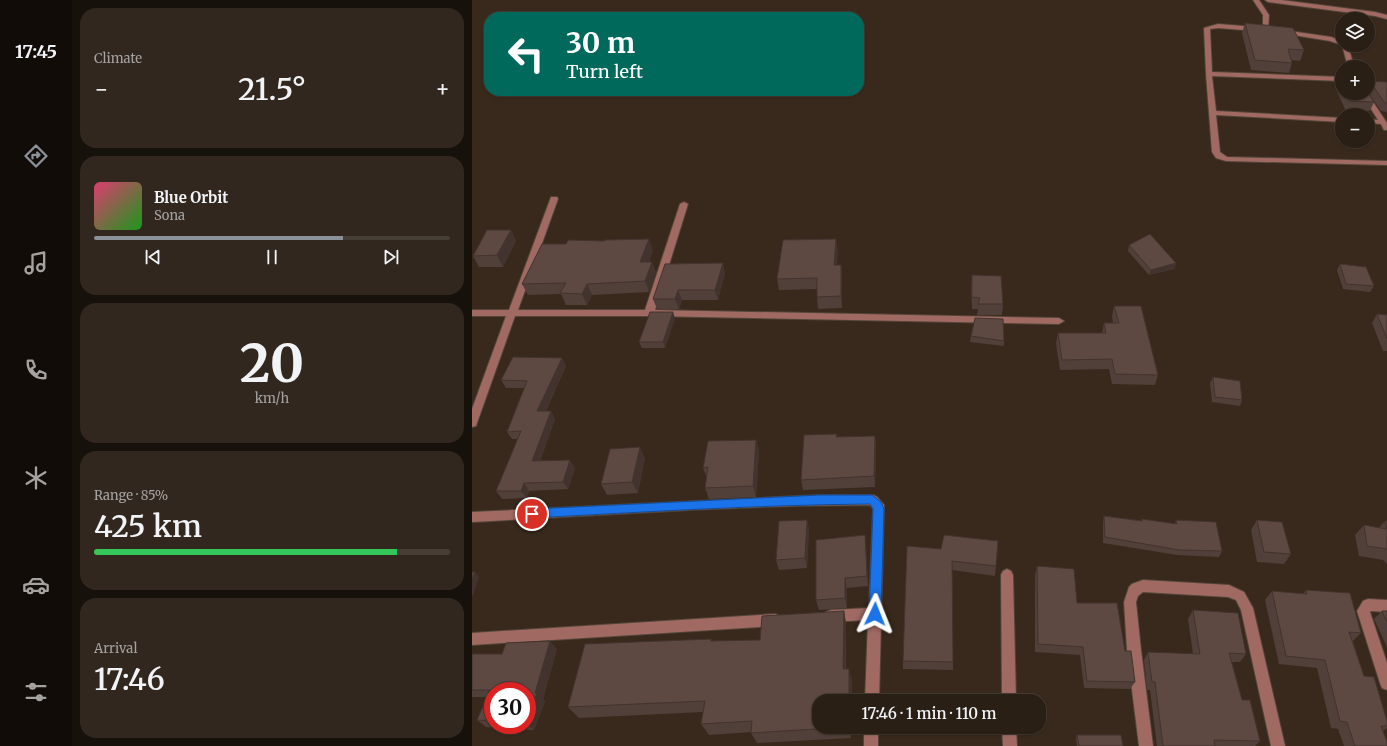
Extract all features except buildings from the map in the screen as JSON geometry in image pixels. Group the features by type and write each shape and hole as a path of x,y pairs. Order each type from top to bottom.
{"street":[{"path":"1256,0 1266,15 1266,29"},
{"path":"1268,0 1387,17"},
{"path":"1335,40 1266,29 1218,26 1207,28 1209,74 1216,152 1226,159 1387,163"},
{"path":"1209,74 1335,79"},
{"path":"1369,100 1385,125"},
{"path":"1212,113 1335,120"},
{"path":"1375,123 1385,125"},
{"path":"472,423 554,199"},
{"path":"649,313 684,204"},
{"path":"472,313 649,313 1059,321"},
{"path":"472,517 697,505 869,498 876,502 879,509 872,694"},
{"path":"1007,575 1009,694"},
{"path":"1146,746 1134,650 1130,602 1133,591 1143,586 1229,591 1240,596 1247,608 1278,746"},
{"path":"1387,606 1368,605 1363,611 1387,683"},
{"path":"820,617 875,614"},
{"path":"472,639 788,619"},
{"path":"871,734 871,746"},
{"path":"1010,734 1010,746"}],"route":[{"path":"532,514 869,498 876,502 879,509 875,614"}]}
